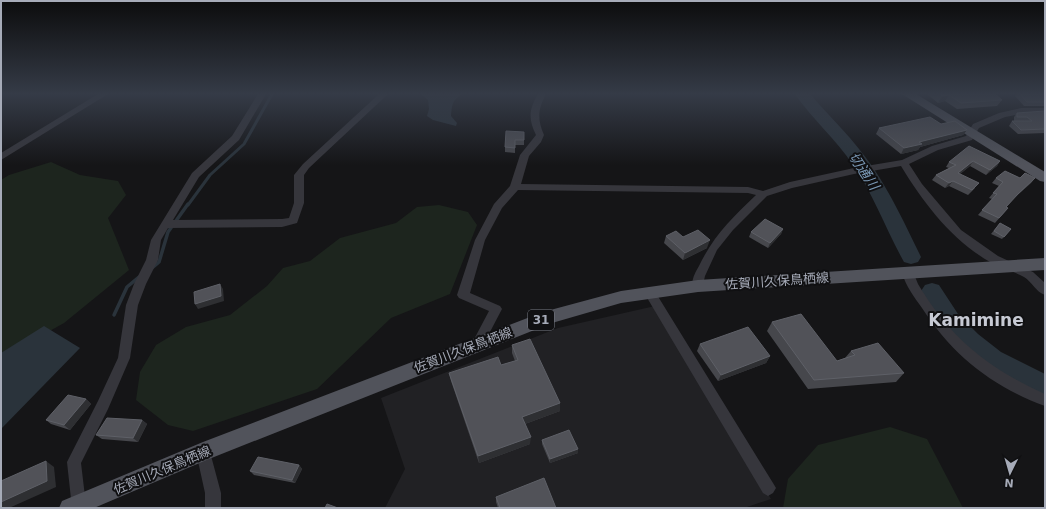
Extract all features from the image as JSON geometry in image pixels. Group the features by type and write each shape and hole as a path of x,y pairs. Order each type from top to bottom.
{"main road":[{"path":"947,118 1045,178"},
{"name":"佐賀川久保鳥栖線","path":"74,506 203,452 549,317 621,297 698,286 1045,264"}],"street":[{"path":"1,157 65,118"},
{"path":"74,506 74,462 103,406 124,358 132,305 140,284 152,260 156,240 195,175 236,138 248,118"},
{"path":"166,224 282,223 292,220 299,203 299,176 306,166 358,118"},
{"path":"477,345 496,309 463,295 480,240 498,206 515,187 525,155 538,140 540,135 533,118"},
{"path":"698,286 699,276 713,248 729,227 763,194 790,185 874,167 904,163 935,148 969,138 976,126 994,118"},
{"path":"904,163 918,186 957,233 994,259 1029,275 1045,290"},
{"path":"515,187 748,190 763,194"},
{"path":"908,273 911,282 936,323 952,341 970,357 994,374 1024,391 1045,400"},
{"path":"650,293 768,488"},
{"path":"203,452 213,493 213,508"}],"shaded area":[{"path":"430,118 453,118 457,123 456,126"},
{"path":"51,162 80,175 118,181 126,195 108,218 129,270 64,323 1,358 1,180 9,175"},
{"path":"439,205 468,212 477,225 450,294 391,318 317,389 193,431 168,425 136,400 140,372 156,345 186,327 230,315 267,286 283,268 310,261 340,238 396,223 417,207"},
{"path":"655,306 771,499 744,508 385,508 405,469 381,398 558,328"},
{"path":"44,326 80,348 1,429 1,353"},
{"path":"890,427 927,439 963,508 783,508 788,479 818,445"}],"building":[{"path":"931,118 941,124 955,121 967,130 919,142 922,144 904,148 879,128"},
{"path":"1028,118 1045,118 1045,129 1021,130 1012,121 1032,121"},
{"path":"506,131 524,132 524,140 515,140 515,148 505,147"},
{"path":"969,146 1000,161 990,170 973,161 958,173 979,183 972,190 953,181 949,183 936,175 956,165 949,162"},
{"path":"1005,171 1020,178 1025,173 1035,178 1006,207 1008,208 999,218 982,210 997,194 993,193 1003,182 996,178"},
{"path":"765,219 783,229 770,243 751,232"},
{"path":"1000,223 1011,229 1004,237 994,231"},
{"path":"698,230 710,240 685,253 666,236 676,231 683,237"},
{"path":"220,284 221,296 195,304 194,292"},
{"path":"801,314 837,361 855,355 851,351 878,343 904,373 814,380 772,322"},
{"path":"748,327 770,356 721,375 700,344"},
{"path":"530,339 560,403 522,417 531,437 478,456 449,373 498,357 501,365 518,360 512,345"},
{"path":"68,395 86,399 64,425 46,420"},
{"path":"107,418 142,420 133,438 96,435"},
{"path":"569,430 578,449 550,459 542,440"},
{"path":"258,457 299,465 292,480 250,471"},
{"path":"46,461 47,481 1,502 1,481"},
{"path":"544,478 556,508 500,508 496,497"},
{"path":"327,504 338,508 325,508"}],"waterway":[{"path":"188,205 210,175 244,144 259,118"},
{"name":"切通川","path":"823,118 845,142 866,170 887,207 911,257"},
{"path":"152,268 159,262 168,232 188,204"},
{"path":"114,315 127,287 139,277"},
{"name":"切通川","path":"932,291 950,320 970,341 993,359 1045,385"}],"district":[{"name":"Kamimine","path":"976,320"}]}
